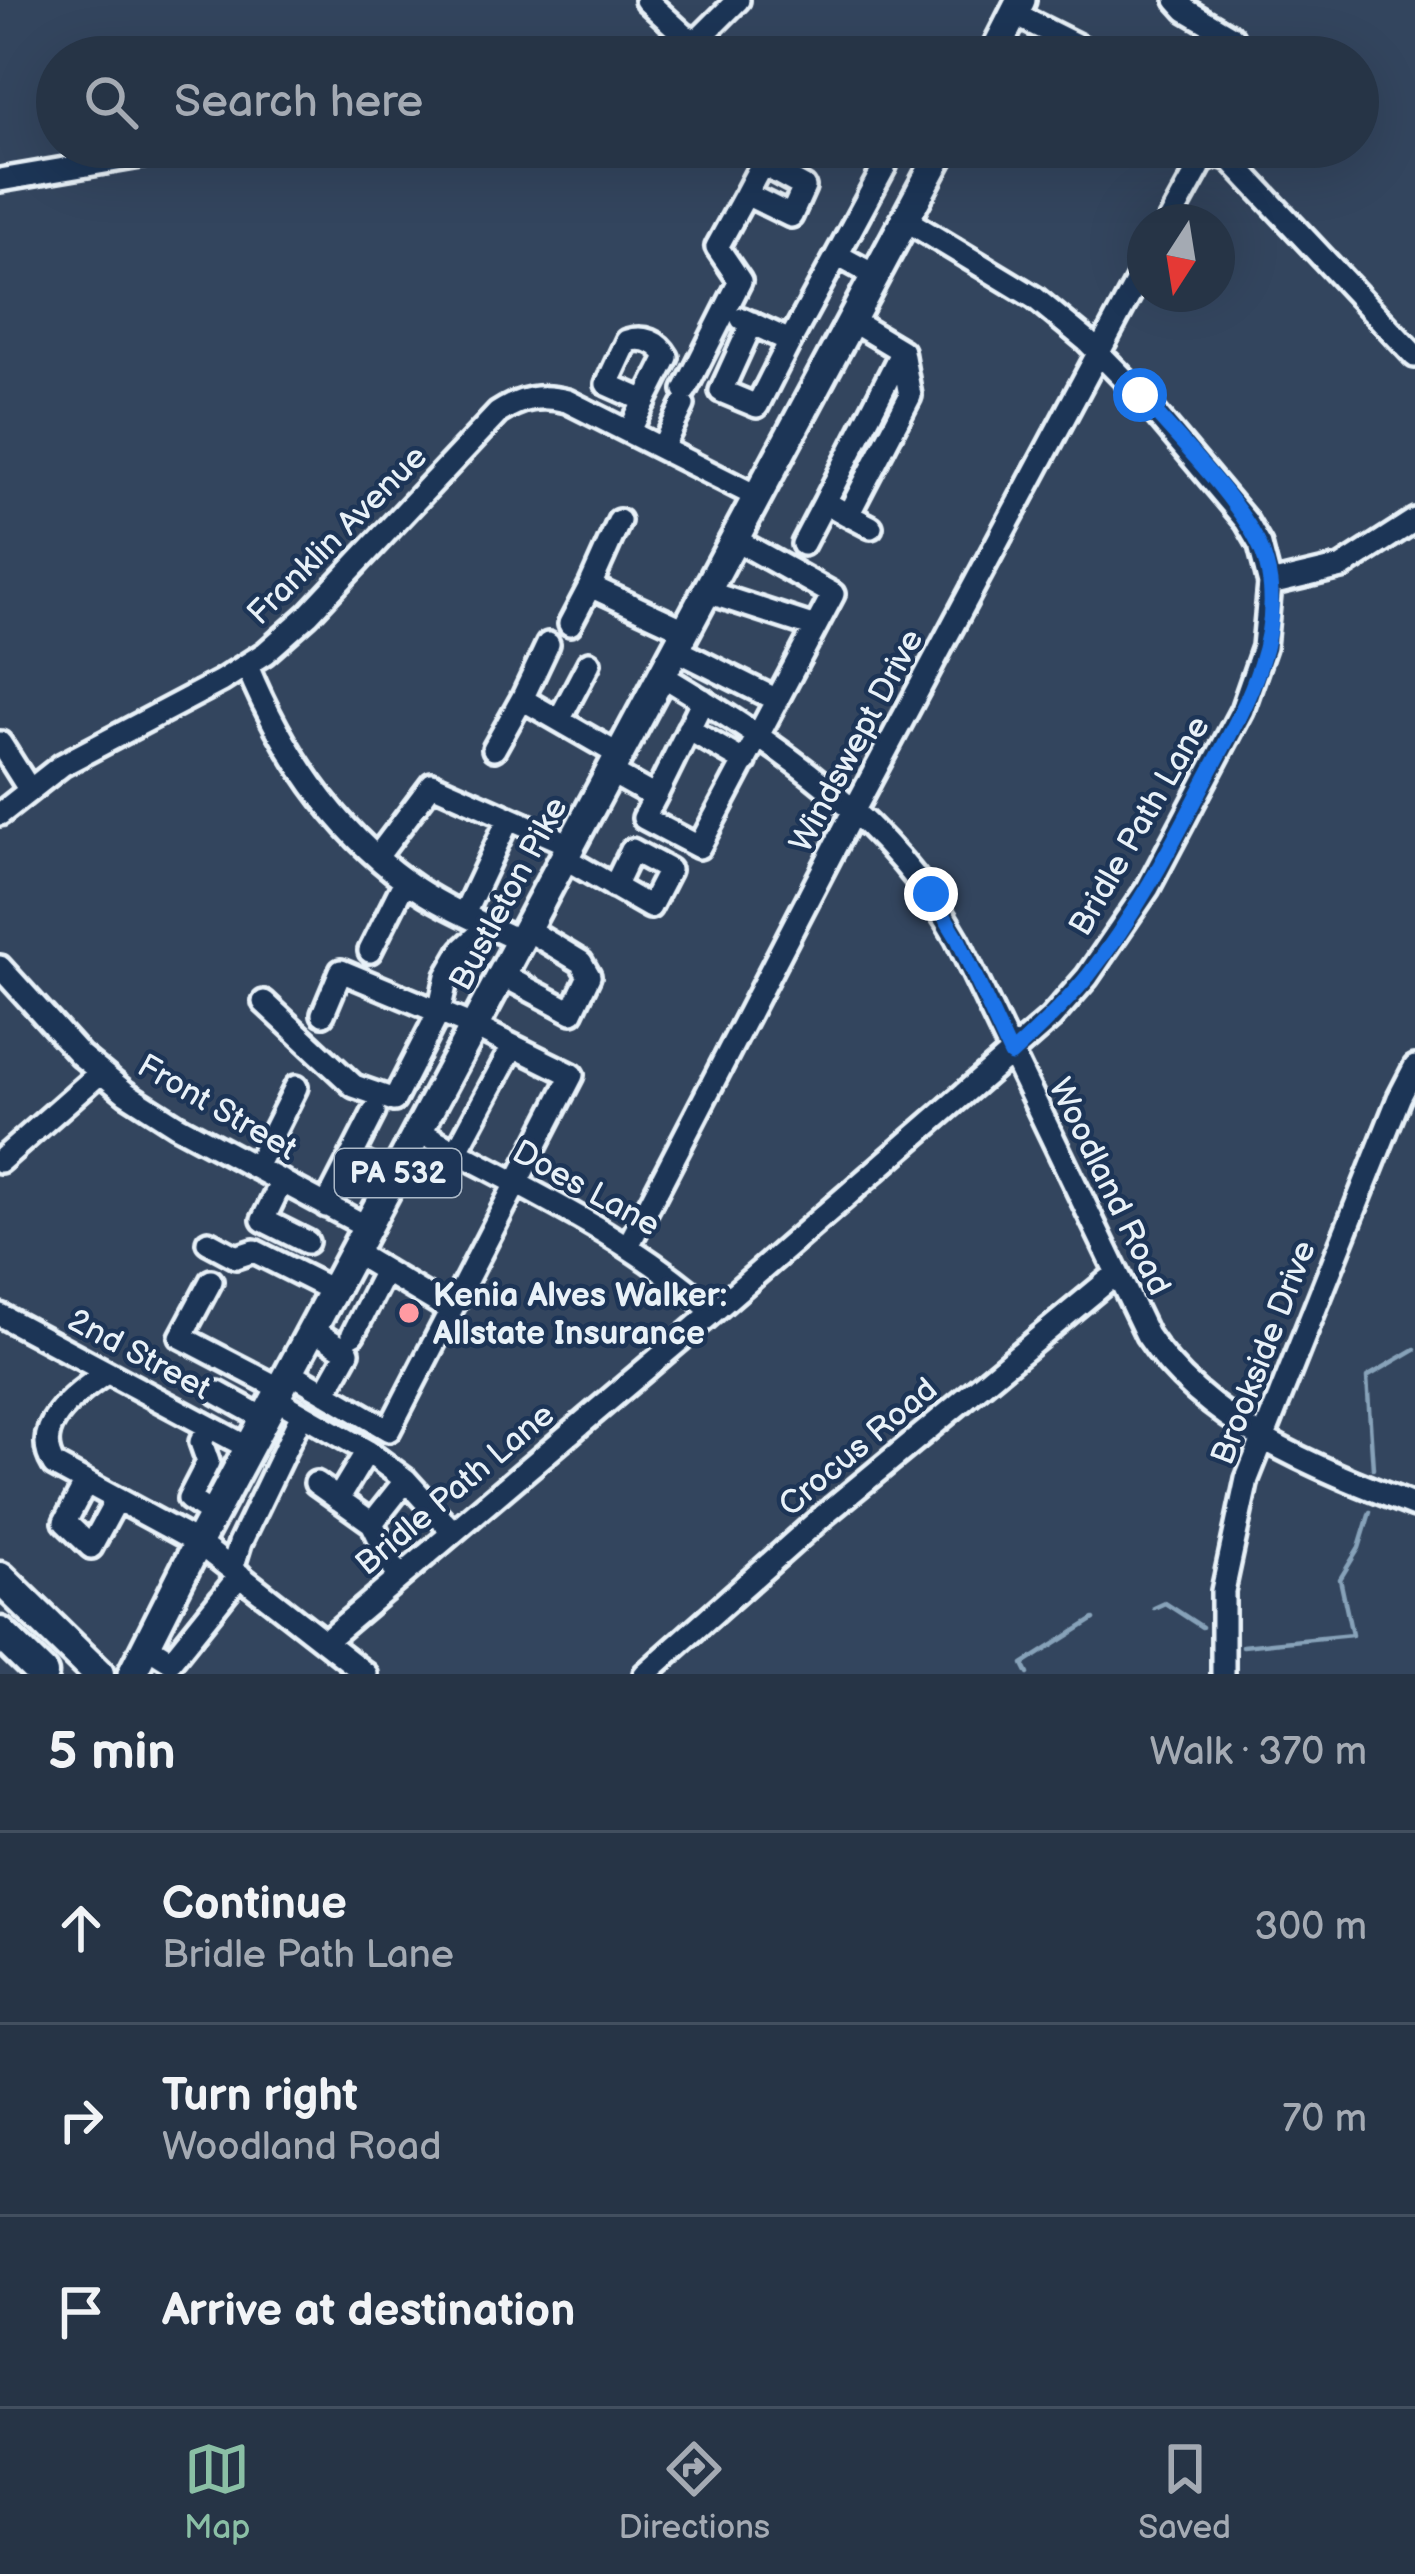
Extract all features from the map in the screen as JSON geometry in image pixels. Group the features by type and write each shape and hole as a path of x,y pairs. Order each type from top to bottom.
{"highway":[{"path":"0,1579 98,1674"},
{"path":"0,1633 41,1674"}],"main road":[{"path":"1003,36 1018,7"},
{"name":"Bustleton Pike","path":"138,1663 933,168"}],"street":[{"path":"646,0 687,36"},
{"path":"694,36 738,0"},
{"path":"1177,0 1230,36"},
{"path":"1018,7 1066,36"},
{"path":"0,180 70,168"},
{"path":"662,448 740,281 717,247 760,168"},
{"path":"746,194 791,216 804,188 781,168"},
{"path":"752,323 721,391 757,406 884,168"},
{"path":"1179,204 1199,168"},
{"path":"1238,168 1415,356"},
{"name":"Bridle Path Lane","path":"326,1641 1052,1018 1087,977 1156,874 1251,689 1270,618 1270,584 1260,545 1246,521 1140,395 1035,298 906,220"},
{"path":"837,255 876,276"},
{"name":"Windswept Drive","path":"628,1246 1127,299"},
{"path":"726,310 790,341"},
{"path":"852,321 902,350"},
{"path":"593,413 627,341 641,337 662,346 667,357 629,432"},
{"path":"803,544 902,350"},
{"path":"848,515 910,396 902,350"},
{"path":"607,384 645,401"},
{"name":"Franklin Avenue","path":"504,976 572,1012 589,976 581,962 464,914 405,880 377,856 326,802 290,753 247,665 308,615 498,413 533,397 567,400 758,496"},
{"path":"825,502 871,527"},
{"path":"1270,584 1342,567 1415,520"},
{"path":"570,624 619,521"},
{"path":"703,700 644,818 699,847 833,594 736,540"},
{"path":"590,586 777,700"},
{"path":"707,592 815,627"},
{"path":"494,749 548,644"},
{"path":"559,720 589,663"},
{"path":"0,814 29,789 103,742 247,665"},
{"name":"Woodland Road","path":"663,676 759,735 854,810 931,894 958,939 1147,1335 1185,1384 1208,1404 1263,1436 1331,1472 1415,1506"},
{"path":"522,698 559,720 655,797"},
{"path":"688,730 745,761"},
{"path":"0,743 29,789"},
{"path":"377,856 432,784 570,852 614,886"},
{"path":"464,914 509,818"},
{"path":"370,951 405,880"},
{"path":"264,1002 354,1087 394,1100 440,1012 447,976 462,950 488,926"},
{"name":"Front Street","path":"0,968 100,1073 150,1110 326,1206 362,1240 385,1271 450,1310"},
{"path":"218,1393 325,1393 388,1430 572,1075 341,971 322,1014"},
{"path":"456,1152 513,1046"},
{"name":"Brookside Drive","path":"1223,1674 1221,1629 1228,1553 1246,1479 1415,1067"},
{"path":"0,1161 100,1073"},
{"path":"406,1076 440,1094"},
{"path":"256,1167 296,1087"},
{"path":"326,1206 374,1112"},
{"name":"Does Lane","path":"420,1132 628,1246 713,1312"},
{"path":"351,1156 394,1180"},
{"path":"282,1181 263,1220 307,1242"},
{"path":"208,1242 236,1257 254,1250 334,1291"},
{"path":"325,1393 385,1271"},
{"name":"Crocus Road","path":"645,1674 823,1516 1116,1274"},
{"path":"211,1281 181,1337 367,1450 406,1480 452,1531"},
{"name":"2nd Street","path":"0,1315 107,1372 176,1398 208,1427 249,1448"},
{"path":"313,1330 350,1343"},
{"path":"107,1372 64,1404 47,1438 46,1452 54,1465 198,1543 367,1674"},
{"path":"138,1663 171,1661 236,1572 240,1543 302,1414"},
{"path":"208,1427 201,1442 208,1462 189,1499 213,1515"},
{"path":"338,1499 367,1450"},
{"path":"204,1471 229,1485"},
{"path":"372,1523 406,1480"},
{"path":"86,1482 65,1522 91,1547 117,1499"},
{"path":"316,1483 372,1523 398,1577"}],"waterway":[{"path":"1373,1469 1367,1377 1415,1349"},
{"path":"1243,1646 1352,1635 1340,1579 1359,1548 1370,1512"},
{"path":"1154,1608 1165,1603 1202,1627"},
{"path":"1028,1674 1023,1664 1094,1619"}],"place":[{"name":"Kenia Alves Walker: Allstate Insurance","path":"409,1313"}],"route":[{"path":"931,894 958,939 1011,1055 1052,1018 1119,934 1172,846 1251,689 1272,599 1260,545 1246,521 1140,395"}]}
